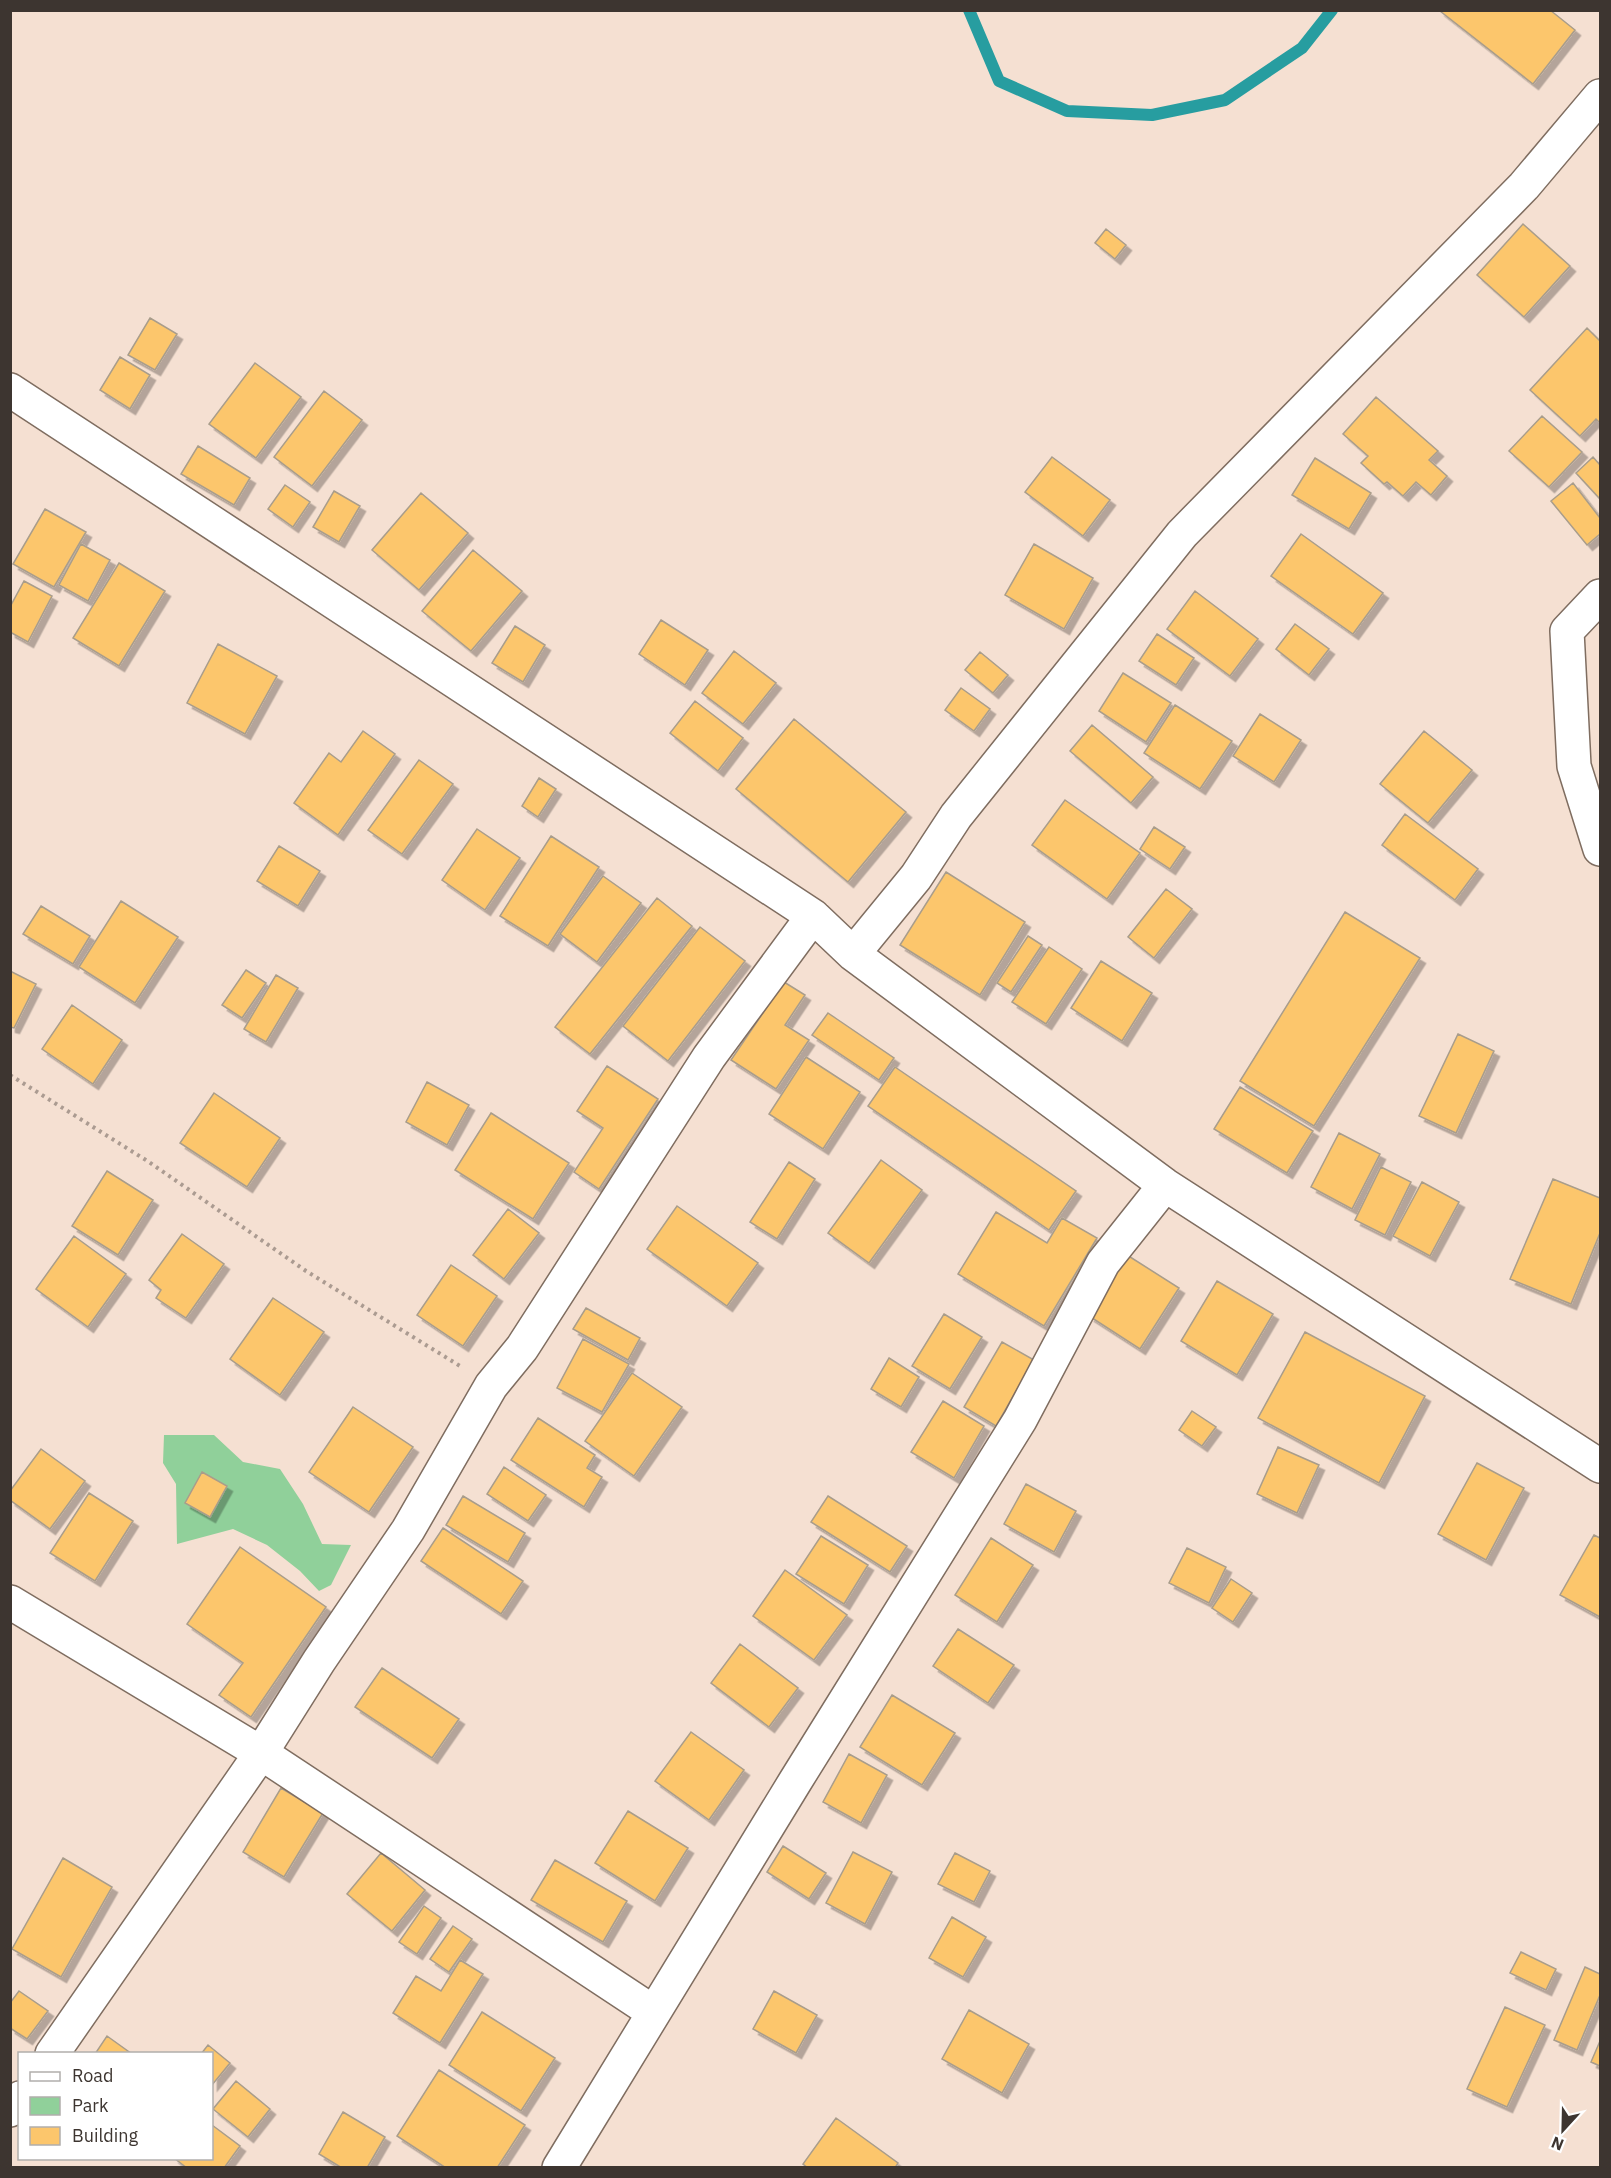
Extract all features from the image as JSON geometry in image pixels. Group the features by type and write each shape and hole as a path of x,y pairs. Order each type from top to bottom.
{"street":[{"path":"853,954 916,877 963,807 1182,534 1524,186 1600,96"},
{"path":"10,390 813,916 853,954 1165,1185 1600,1466"},
{"path":"1600,596 1567,631 1574,766 1600,849"},
{"path":"53,2052 261,1753 319,1661 408,1530 491,1386 522,1348 709,1057 813,916"},
{"path":"559,2168 653,2012 1020,1420 1103,1263 1165,1185"},
{"path":"10,1602 261,1753 653,2012"}],"path":[{"path":"10,1075 149,1162 306,1271 491,1386"}],"green space":[{"path":"164,1435 214,1435 243,1462 280,1469 303,1504 322,1544 351,1545 331,1585 319,1591 300,1571 267,1545 233,1529 177,1544 176,1484 163,1463"}],"building":[{"path":"1550,10 1575,30 1533,84 1440,11"},
{"path":"1523,224 1570,266 1524,317 1477,275"},
{"path":"1106,229 1126,245 1115,259 1095,243"},
{"path":"150,318 177,334 155,370 128,355"},
{"path":"1587,328 1600,341 1600,423 1596,419 1580,436 1530,390"},
{"path":"120,357 150,375 130,409 100,390"},
{"path":"255,363 301,397 256,458 209,424"},
{"path":"324,391 362,420 312,486 274,457"},
{"path":"1376,397 1438,451 1429,460 1447,476 1431,495 1416,482 1403,496 1387,482 1384,484 1361,463 1368,456 1343,434"},
{"path":"1542,416 1582,452 1549,487 1509,451"},
{"path":"198,446 250,478 234,505 181,474"},
{"path":"1052,457 1110,500 1083,536 1025,492"},
{"path":"1593,457 1600,465 1600,499 1576,473"},
{"path":"1315,458 1371,493 1349,529 1292,495"},
{"path":"1573,483 1600,518 1600,534 1587,545 1551,501"},
{"path":"285,485 310,502 293,527 268,509"},
{"path":"334,491 360,506 339,542 313,527"},
{"path":"421,493 468,533 419,590 372,550"},
{"path":"45,509 86,532 54,587 13,564"},
{"path":"1301,534 1383,593 1353,634 1271,576"},
{"path":"81,544 110,560 88,601 59,585"},
{"path":"1034,544 1093,578 1064,629 1005,595"},
{"path":"473,550 522,591 471,651 422,611"},
{"path":"119,563 165,591 119,666 73,638"},
{"path":"24,581 52,596 28,642 10,632 10,607"},
{"path":"1195,591 1258,639 1230,676 1167,629"},
{"path":"661,620 708,650 685,685 639,654"},
{"path":"1295,624 1329,649 1309,675 1276,649"},
{"path":"515,626 545,645 523,682 492,663"},
{"path":"1157,634 1194,658 1176,685 1139,661"},
{"path":"218,644 277,676 245,734 187,703"},
{"path":"734,651 776,683 743,724 702,693"},
{"path":"980,652 1008,675 993,693 965,670"},
{"path":"1123,673 1171,703 1146,742 1099,711"},
{"path":"961,688 990,709 974,731 945,710"},
{"path":"695,701 743,738 718,771 670,733"},
{"path":"1175,705 1232,741 1200,789 1144,753"},
{"path":"1260,714 1301,740 1274,782 1233,756"},
{"path":"794,719 906,812 848,882 736,789"},
{"path":"1092,725 1153,777 1131,803 1070,751"},
{"path":"363,731 395,754 338,835 294,803 329,753 341,762"},
{"path":"1424,731 1472,770 1428,823 1380,784"},
{"path":"419,760 453,784 402,854 368,830"},
{"path":"539,778 556,789 538,817 522,806"},
{"path":"1065,800 1140,853 1107,899 1032,845"},
{"path":"1405,814 1478,869 1455,900 1382,845"},
{"path":"1154,827 1185,847 1170,869 1140,849"},
{"path":"477,829 520,858 485,910 442,880"},
{"path":"551,836 599,867 548,946 500,916"},
{"path":"279,846 320,871 298,906 257,881"},
{"path":"946,872 1025,922 980,995 900,945"},
{"path":"603,876 641,903 597,962 560,934"},
{"path":"1166,889 1192,909 1154,958 1128,937"},
{"path":"657,898 692,926 590,1054 555,1027"},
{"path":"121,901 178,937 135,1003 79,967"},
{"path":"41,906 90,936 73,964 23,934"},
{"path":"1345,912 1420,958 1314,1126 1240,1081"},
{"path":"700,927 745,961 668,1061 623,1026"},
{"path":"1028,936 1042,945 1011,992 997,983"},
{"path":"1049,947 1082,969 1046,1024 1012,1002"},
{"path":"1101,961 1152,993 1122,1041 1071,1008"},
{"path":"246,970 266,983 242,1018 222,1005"},
{"path":"10,971 36,984 14,1028 10,1027"},
{"path":"276,975 298,988 266,1042 244,1029"},
{"path":"784,982 805,995 785,1025 809,1040 776,1089 731,1060"},
{"path":"72,1005 122,1040 93,1084 42,1049"},
{"path":"828,1013 894,1058 879,1080 812,1035"},
{"path":"1458,1034 1494,1051 1456,1133 1419,1116"},
{"path":"806,1057 860,1092 823,1149 769,1114"},
{"path":"607,1066 658,1099 599,1189 574,1172 603,1128 577,1111"},
{"path":"895,1067 1076,1191 1049,1230 868,1106"},
{"path":"427,1082 469,1105 447,1145 406,1122"},
{"path":"1240,1087 1313,1131 1287,1173 1214,1129"},
{"path":"214,1093 280,1138 247,1187 180,1143"},
{"path":"491,1113 569,1163 533,1219 455,1170"},
{"path":"1339,1133 1380,1154 1352,1209 1311,1187"},
{"path":"881,1160 922,1190 869,1263 828,1233"},
{"path":"789,1162 815,1179 777,1239 750,1222"},
{"path":"1381,1167 1411,1182 1385,1235 1355,1220"},
{"path":"107,1171 153,1200 118,1255 72,1226"},
{"path":"1553,1179 1600,1198 1600,1233 1571,1304 1510,1279"},
{"path":"1422,1182 1459,1202 1430,1256 1393,1236"},
{"path":"677,1206 758,1263 727,1306 647,1249"},
{"path":"508,1209 539,1233 504,1279 473,1255"},
{"path":"996,1212 1047,1243 1062,1218 1097,1238 1044,1326 958,1274"},
{"path":"182,1234 224,1264 186,1318 156,1298 161,1290 149,1280"},
{"path":"74,1236 126,1274 88,1327 36,1289"},
{"path":"1127,1255 1179,1288 1140,1349 1089,1316"},
{"path":"451,1265 497,1296 463,1346 417,1315"},
{"path":"1217,1281 1273,1314 1237,1375 1181,1341"},
{"path":"273,1298 324,1332 280,1395 230,1359"},
{"path":"586,1308 640,1338 628,1360 573,1329"},
{"path":"944,1314 982,1337 950,1389 912,1366"},
{"path":"1305,1332 1425,1396 1379,1483 1258,1418"},
{"path":"583,1339 629,1364 602,1412 557,1388"},
{"path":"1002,1342 1034,1360 996,1426 964,1407"},
{"path":"889,1358 919,1377 901,1407 871,1389"},
{"path":"632,1373 682,1407 634,1476 585,1441"},
{"path":"943,1401 984,1426 954,1478 911,1452"},
{"path":"353,1407 413,1447 369,1512 309,1472"},
{"path":"1192,1411 1216,1427 1202,1446 1179,1430"},
{"path":"538,1418 595,1455 587,1468 602,1477 584,1507 511,1460"},
{"path":"1278,1447 1319,1465 1297,1513 1257,1494"},
{"path":"41,1449 85,1481 50,1529 10,1500 10,1491"},
{"path":"1477,1463 1524,1488 1486,1560 1438,1534"},
{"path":"504,1467 546,1495 528,1521 487,1494"},
{"path":"202,1472 227,1486 210,1517 185,1503"},
{"path":"1026,1484 1076,1511 1054,1552 1004,1524"},
{"path":"89,1493 133,1521 95,1581 50,1553"},
{"path":"463,1496 525,1533 508,1562 446,1525"},
{"path":"828,1496 907,1546 890,1572 811,1522"},
{"path":"443,1528 523,1581 501,1614 421,1561"},
{"path":"1594,1535 1600,1538 1600,1617 1560,1595"},
{"path":"821,1536 868,1565 844,1604 796,1574"},
{"path":"991,1538 1033,1565 997,1622 955,1595"},
{"path":"240,1547 326,1607 251,1717 219,1695 243,1663 187,1624"},
{"path":"1187,1548 1226,1567 1209,1603 1169,1583"},
{"path":"785,1570 847,1615 814,1660 753,1616"},
{"path":"1231,1579 1252,1593 1233,1622 1212,1608"},
{"path":"958,1629 1014,1665 988,1703 933,1666"},
{"path":"740,1644 798,1688 769,1727 711,1683"},
{"path":"382,1668 459,1719 432,1758 355,1707"},
{"path":"892,1695 955,1733 922,1785 860,1747"},
{"path":"691,1732 744,1770 709,1820 655,1781"},
{"path":"849,1754 887,1775 861,1823 823,1802"},
{"path":"281,1788 323,1813 284,1877 243,1852"},
{"path":"628,1811 688,1848 655,1901 595,1863"},
{"path":"783,1846 826,1873 809,1899 767,1872"},
{"path":"853,1852 892,1872 865,1924 826,1903"},
{"path":"381,1853 425,1890 392,1931 347,1894"},
{"path":"955,1853 990,1871 974,1902 938,1884"},
{"path":"63,1858 112,1887 61,1977 12,1949"},
{"path":"555,1860 627,1901 603,1942 531,1900"},
{"path":"424,1906 441,1918 417,1954 399,1942"},
{"path":"952,1917 986,1937 963,1977 929,1958"},
{"path":"453,1926 472,1939 449,1972 430,1959"},
{"path":"1521,1952 1556,1969 1546,1990 1510,1973"},
{"path":"460,1960 483,1974 440,2043 393,2013 416,1976 441,1991"},
{"path":"1585,1967 1600,1974 1600,1995 1577,2050 1554,2040"},
{"path":"19,1991 48,2011 27,2039 10,2028 10,2003"},
{"path":"774,1991 817,2015 796,2053 753,2029"},
{"path":"1505,2007 1545,2025 1507,2107 1467,2089"},
{"path":"969,2010 1029,2044 1002,2093 942,2059"},
{"path":"482,2012 555,2058 521,2111 449,2065"},
{"path":"107,2036 129,2052 96,2052"},
{"path":"1600,2041 1600,2066 1591,2062"},
{"path":"208,2045 230,2063 213,2084 213,2052 203,2052"},
{"path":"439,2070 525,2125 497,2168 446,2168 397,2136"},
{"path":"236,2081 270,2109 248,2137 213,2109"},
{"path":"343,2112 385,2137 367,2168 342,2168 319,2154"},
{"path":"836,2118 898,2163 895,2168 808,2168 803,2164"},
{"path":"213,2126 240,2146 224,2168 187,2168 177,2160 213,2160"}],"waterway":[{"path":"969,10 999,81 1067,111 1152,115 1225,100 1302,48 1332,10"}]}
